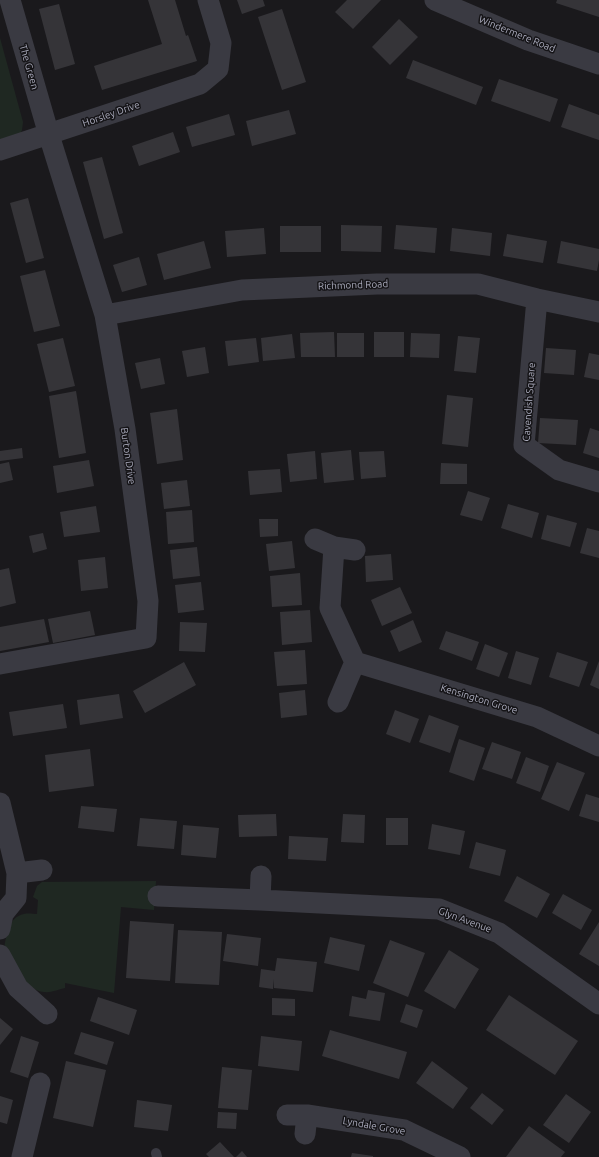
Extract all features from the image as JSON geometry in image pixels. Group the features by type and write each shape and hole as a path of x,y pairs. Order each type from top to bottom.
{"street":[{"name":"The Green","path":"10,0 49,134"},
{"name":"Horsley Drive","path":"0,150 200,84 218,69 221,43 208,0"},
{"name":"Windermere Road","path":"435,0 528,40 599,64"},
{"name":"Burton Drive","path":"0,664 146,638 148,601 125,429 105,315 49,134"},
{"name":"Richmond Road","path":"105,315 242,290 377,284 478,284 537,299 599,312"},
{"name":"Cavendish Square","path":"537,299 524,445 559,470 599,482"},
{"path":"338,702 355,662 330,608 324,543 355,550"},
{"name":"Kensington Grove","path":"355,662 537,717 599,746"},
{"path":"0,804 17,873 16,898 3,914 0,929"},
{"path":"17,873 42,870"},
{"path":"260,900 261,876"},
{"name":"Glyn Avenue","path":"158,896 439,910 499,933 599,1004"},
{"path":"0,955 18,988 47,1014"},
{"path":"22,1157 40,1083"},
{"name":"Lyndale Grove","path":"299,1122 404,1130 460,1157"}],"shaded area":[{"path":"0,38 23,122 19,137 0,145"},
{"path":"156,881 154,910 121,907 114,993 65,983 65,988 49,992 38,990 26,982 4,950 9,928 14,919 24,914 37,914 38,900 33,897 37,886 42,882"}],"building":[{"path":"148,0 175,0 186,36 188,35 197,61 102,90 94,66 162,44"},
{"path":"237,0 263,0 265,6 242,14"},
{"path":"347,0 381,0 353,29 335,12"},
{"path":"557,0 599,0 599,17 556,3"},
{"path":"59,4 75,64 55,70 39,9"},
{"path":"282,9 306,82 282,90 258,17"},
{"path":"399,19 418,37 390,65 372,47"},
{"path":"413,60 483,87 476,105 406,78"},
{"path":"499,79 558,99 550,122 491,101"},
{"path":"569,104 599,115 599,140 561,127"},
{"path":"289,110 296,134 252,146 246,121"},
{"path":"229,114 235,135 192,147 186,127"},
{"path":"173,132 180,152 139,166 132,146"},
{"path":"102,157 123,233 104,239 83,162"},
{"path":"28,198 44,258 26,263 10,203"},
{"path":"341,225 382,226 381,252 341,251"},
{"path":"396,225 437,228 435,253 394,249"},
{"path":"280,226 321,226 321,252 280,252"},
{"path":"264,228 266,254 227,257 225,231"},
{"path":"452,228 492,233 490,256 450,251"},
{"path":"507,234 547,241 543,263 503,256"},
{"path":"204,241 211,268 164,280 157,254"},
{"path":"561,241 599,249 597,271 557,263"},
{"path":"139,257 147,285 122,292 113,265"},
{"path":"45,270 60,326 34,332 20,276"},
{"path":"334,332 335,357 301,357 300,333"},
{"path":"374,332 404,332 404,357 374,357"},
{"path":"337,333 364,333 364,357 337,357"},
{"path":"411,333 440,334 439,358 410,357"},
{"path":"292,334 295,358 263,361 261,338"},
{"path":"458,336 480,338 476,373 454,371"},
{"path":"63,338 75,386 49,392 37,344"},
{"path":"256,338 259,362 228,366 225,341"},
{"path":"205,347 209,373 187,377 182,351"},
{"path":"546,348 576,350 574,375 544,373"},
{"path":"589,353 599,355 599,380 584,377"},
{"path":"160,358 165,384 141,389 135,363"},
{"path":"76,391 86,453 59,458 49,396"},
{"path":"447,395 473,398 468,447 442,444"},
{"path":"177,409 183,460 157,464 150,413"},
{"path":"540,418 578,420 576,445 538,443"},
{"path":"590,428 599,431 599,458 583,453"},
{"path":"22,448 23,458 0,461 0,451"},
{"path":"351,450 354,480 324,483 321,453"},
{"path":"315,451 317,479 290,482 287,454"},
{"path":"384,451 386,477 361,479 359,452"},
{"path":"89,460 94,486 57,493 53,466"},
{"path":"9,462 13,480 0,483 0,464"},
{"path":"441,463 467,464 467,484 440,484"},
{"path":"280,469 282,492 250,495 248,471"},
{"path":"187,480 190,506 164,509 161,483"},
{"path":"468,491 490,498 482,521 460,515"},
{"path":"508,504 539,513 532,538 501,528"},
{"path":"96,506 100,532 64,537 60,512"},
{"path":"192,510 194,542 168,544 166,512"},
{"path":"547,515 577,523 570,547 541,539"},
{"path":"259,519 278,519 278,536 260,537"},
{"path":"587,528 599,531 599,558 580,553"},
{"path":"43,533 47,549 33,553 29,536"},
{"path":"292,541 295,568 269,571 266,544"},
{"path":"197,547 200,576 173,579 170,550"},
{"path":"391,554 393,580 366,582 365,556"},
{"path":"105,557 108,588 81,591 78,560"},
{"path":"9,568 16,603 0,607 0,570"},
{"path":"300,573 302,605 272,607 270,576"},
{"path":"201,582 204,610 178,613 175,585"},
{"path":"400,587 412,613 382,626 371,600"},
{"path":"310,610 312,642 282,645 280,612"},
{"path":"90,611 95,635 53,643 48,619"},
{"path":"44,619 49,642 0,651 0,627"},
{"path":"413,620 422,642 399,652 390,631"},
{"path":"180,622 207,623 205,652 179,651"},
{"path":"446,631 479,642 472,661 439,649"},
{"path":"485,644 508,653 499,677 476,669"},
{"path":"305,650 307,684 277,686 274,652"},
{"path":"516,651 539,658 531,685 508,678"},
{"path":"557,652 588,662 579,687 549,677"},
{"path":"599,661 599,689 590,685"},
{"path":"184,662 196,685 145,713 133,691"},
{"path":"305,690 307,715 281,718 279,693"},
{"path":"119,694 123,718 80,725 77,700"},
{"path":"63,704 67,728 13,736 9,712"},
{"path":"395,710 419,719 410,743 386,734"},
{"path":"429,715 459,726 450,753 419,742"},
{"path":"459,739 485,748 474,781 449,772"},
{"path":"492,742 521,752 512,779 482,769"},
{"path":"90,749 94,786 49,792 45,755"},
{"path":"526,757 549,766 540,792 516,783"},
{"path":"557,762 585,773 569,811 541,799"},
{"path":"586,794 599,798 599,822 579,816"},
{"path":"81,806 117,809 114,832 78,828"},
{"path":"276,814 277,836 239,837 238,815"},
{"path":"343,814 365,815 364,843 341,842"},
{"path":"140,818 177,821 174,849 137,846"},
{"path":"386,818 408,818 408,845 386,845"},
{"path":"432,824 465,831 460,855 428,849"},
{"path":"183,825 219,828 216,858 181,855"},
{"path":"289,836 328,838 326,861 288,859"},
{"path":"476,842 506,850 500,876 469,868"},
{"path":"517,876 550,894 537,918 504,901"},
{"path":"563,894 592,910 581,930 552,913"},
{"path":"130,921 174,924 170,981 126,978"},
{"path":"599,922 599,966 579,954"},
{"path":"178,930 222,932 219,985 175,983"},
{"path":"227,934 261,938 258,966 223,961"},
{"path":"330,937 365,945 359,971 324,963"},
{"path":"390,940 425,953 408,997 373,983"},
{"path":"449,950 479,969 455,1009 424,991"},
{"path":"277,958 317,962 313,992 274,988 274,979 273,989 259,987 261,969 275,971"},
{"path":"368,990 385,993 380,1021 349,1016 352,996 366,999"},
{"path":"509,995 578,1041 555,1075 486,1030"},
{"path":"98,997 137,1010 129,1035 90,1021"},
{"path":"272,998 295,999 295,1016 272,1015"},
{"path":"406,1004 423,1010 417,1028 400,1022"},
{"path":"0,1018 13,1029 0,1045"},
{"path":"330,1030 407,1052 399,1079 322,1056"},
{"path":"81,1032 114,1042 107,1065 74,1054"},
{"path":"21,1036 39,1042 28,1078 10,1072"},
{"path":"261,1036 302,1041 299,1071 258,1066"},
{"path":"66,1061 106,1070 93,1127 53,1118"},
{"path":"432,1061 468,1088 453,1109 416,1083"},
{"path":"222,1067 252,1070 248,1110 218,1108"},
{"path":"482,1093 504,1110 492,1125 470,1108"},
{"path":"566,1094 591,1112 569,1143 543,1125"},
{"path":"0,1096 13,1100 7,1124 0,1122"},
{"path":"137,1100 172,1105 168,1131 134,1127"},
{"path":"218,1112 237,1113 236,1129 217,1128"},
{"path":"529,1126 565,1152 561,1157 506,1157"},
{"path":"220,1142 234,1157 209,1157 206,1154"},
{"path":"242,1151 247,1157 236,1157"},
{"path":"352,1153 373,1156 373,1157 351,1157"}]}
